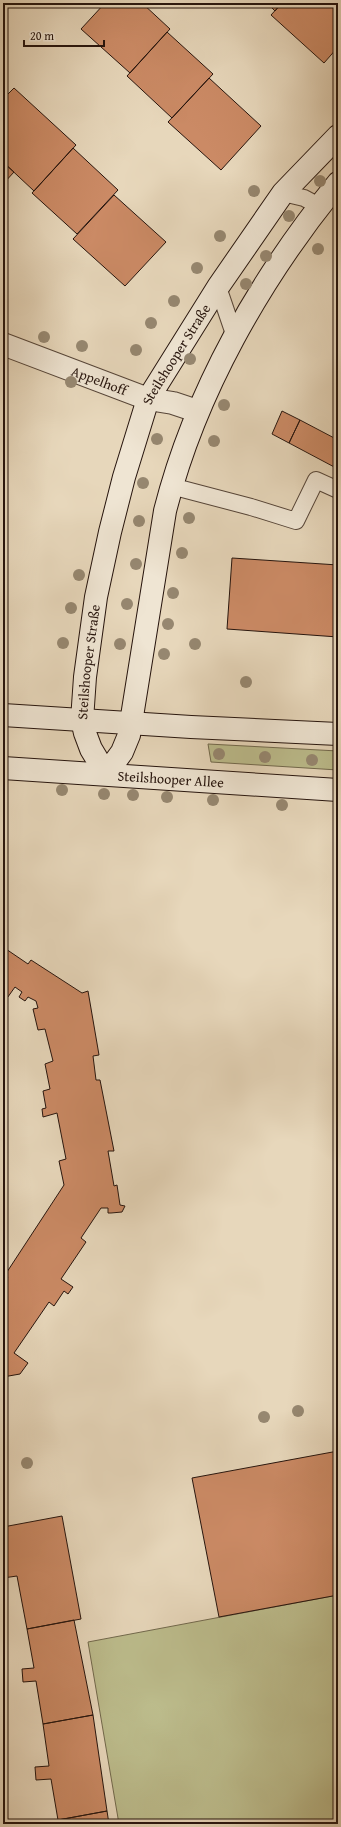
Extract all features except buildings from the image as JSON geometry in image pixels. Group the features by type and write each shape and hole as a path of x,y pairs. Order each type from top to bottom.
{"street":[{"name":"Steilshooper Straße","path":"106,774 91,749 82,720 85,677 96,597 124,477 148,399 218,287 283,193 338,136"},
{"path":"106,774 122,752 130,735 163,526 171,486 197,411 266,281 319,206 338,183"},
{"name":"Appelhoff","path":"3,344 148,399 197,411"},
{"path":"3,715 338,734"},
{"name":"Steilshooper Allee","path":"3,768 338,790"}],"lane":[{"path":"283,193 304,198 319,206"},
{"path":"218,287 235,337"},
{"path":"171,486 251,507 296,521 316,480 338,490"}],"green space":[{"path":"208,744 338,751 338,770 211,762"},
{"path":"338,1595 338,1824 119,1824 88,1642"}]}
